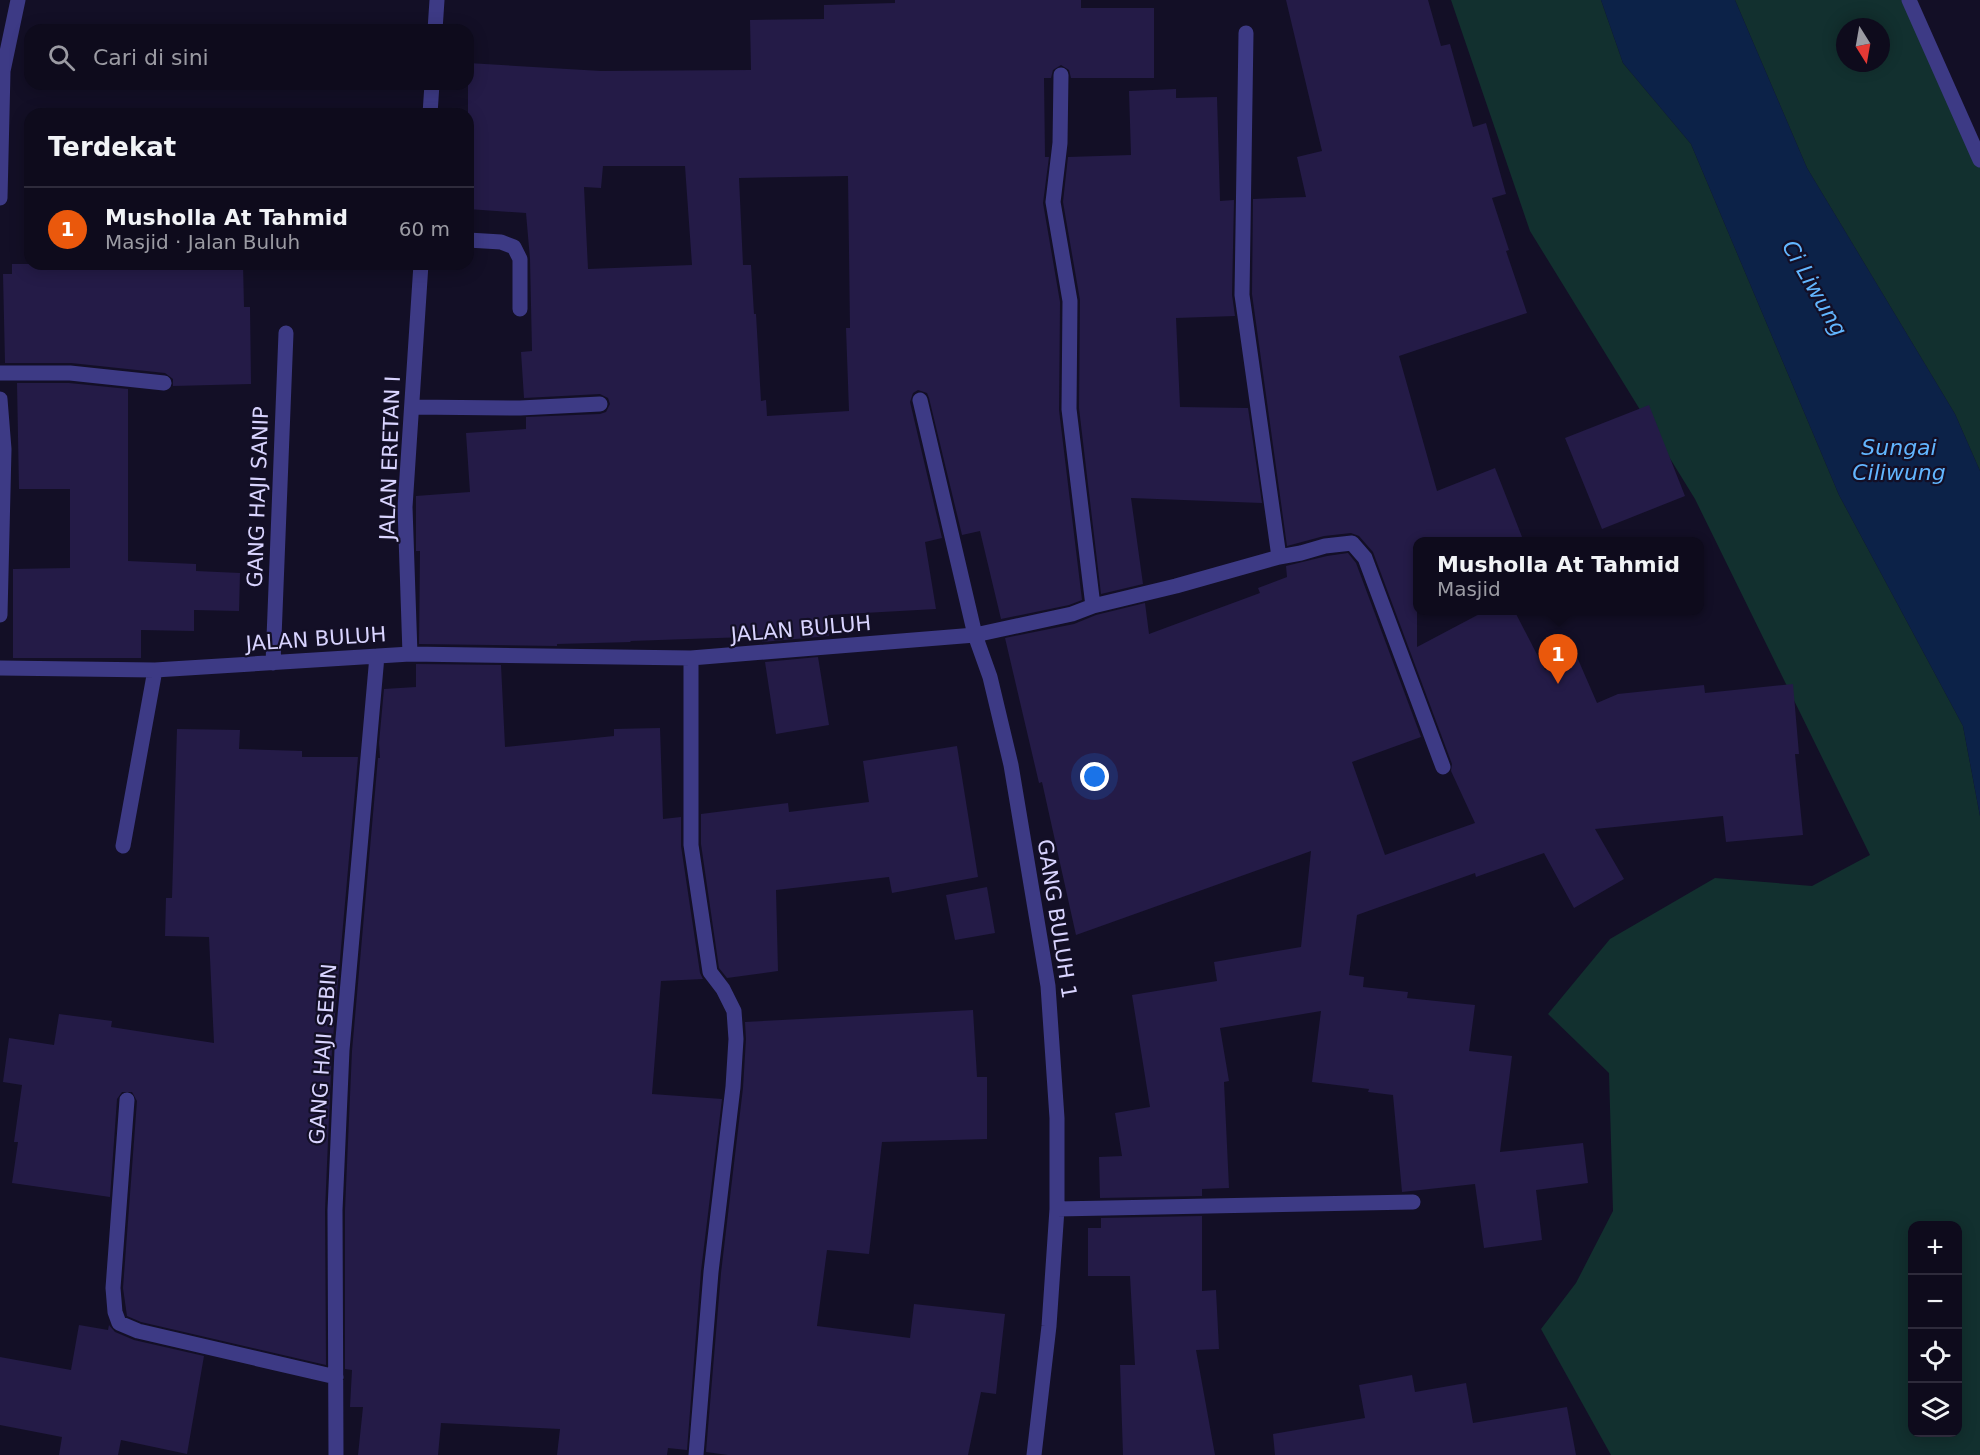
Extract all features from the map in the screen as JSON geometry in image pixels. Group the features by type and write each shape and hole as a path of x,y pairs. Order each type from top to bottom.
{"street":[{"path":"0,198 3,71 18,0"},
{"path":"435,24 437,0"},
{"path":"1909,0 1980,160"},
{"path":"1246,33 1242,295 1279,557"},
{"path":"1061,75 1060,143 1053,202 1070,301 1069,409 1093,606"},
{"path":"430,108 432,90"},
{"path":"474,240 501,242 514,247 520,259 520,309"},
{"name":"JALAN ERETAN I","path":"410,654 405,507 421,270"},
{"name":"GANG HAJI SANIP","path":"273,663 286,333"},
{"path":"0,373 69,374 164,383"},
{"path":"0,399 4,449 0,615"},
{"name":"GANG BULUH 1","path":"920,400 975,635 990,677 1011,765 1048,986 1057,1118 1058,1209 1049,1326 1034,1455"},
{"path":"412,407 520,408 600,404"},
{"name":"JALAN BULUH","path":"0,668 155,670 410,654 691,658 975,635 1072,614 1093,606 1176,586 1279,557 1325,546 1352,543 1365,558 1443,767"},
{"name":"GANG HAJI SEBIN","path":"336,1455 335,1210 342,1050 377,656"},
{"path":"691,658 691,845 710,972 723,989 734,1011 736,1040 733,1087 711,1272 696,1455"},
{"path":"123,846 155,670"},
{"path":"128,1100 113,1288 115,1312 119,1323 138,1331 336,1377"},
{"path":"1058,1209 1413,1202"}],"green space":[{"path":"1451,0 1601,0 1623,63 1691,144 1839,495 1963,726 1980,816 1980,1455 1611,1455 1541,1329 1576,1283 1613,1211 1609,1073 1548,1014 1610,939 1715,878 1812,886 1870,855 1695,499 1530,231"},
{"path":"1735,0 1910,0 1980,160 1980,471 1955,414 1807,168"}],"water":[{"name":"Sungai Ciliwung","path":"1601,0 1735,0 1807,168 1955,414 1980,471 1980,816 1963,726 1839,495 1691,144 1623,63"}],"building":[{"path":"895,0 1081,0 1081,8 1154,8 1154,78 1071,78 1069,70 1061,65 1053,70 1051,78 1044,78 1045,157 1049,157 1043,203 1060,302 1059,410 1082,600 1069,605 1001,619 980,531 962,535 929,398 927,393 918,390 913,393 910,402 942,538 925,542 936,609 828,615 829,636 762,642 762,638 747,639 747,637 557,644 557,646 419,644 420,551 416,551 416,496 470,492 466,433 526,429 526,417 600,414 606,412 610,404 608,398 600,394 524,398 521,352 532,351 530,259 526,213 474,209 474,108 468,108 468,90 474,90 474,63 601,71 751,70 750,20 824,19 824,5 895,3","holes":["603,166 685,166 692,265 588,269 584,187 601,188","848,176 850,328 846,328 849,411 767,416 766,400 761,401 751,265 743,265 739,178"]},
{"path":"1286,0 1428,0 1441,46 1450,44 1473,127 1486,123 1506,194 1492,198 1509,250 1506,251 1527,313 1399,356 1437,491 1495,468 1522,537 1413,537 1413,615 1417,615 1417,647 1478,615 1517,615 1545,670 1577,657 1597,703 1618,694 1704,685 1705,693 1793,684 1799,754 1795,754 1803,835 1726,842 1723,816 1595,829 1624,879 1574,908 1544,853 1476,877 1475,873 1357,915 1349,975 1364,977 1363,987 1408,992 1407,998 1475,1005 1469,1051 1512,1056 1500,1152 1583,1143 1588,1183 1536,1190 1542,1240 1484,1248 1475,1184 1402,1192 1393,1095 1368,1092 1369,1089 1312,1082 1321,1011 1220,1028 1229,1081 1224,1082 1229,1188 1202,1189 1202,1196 1100,1198 1099,1157 1122,1156 1115,1113 1150,1107 1132,995 1217,981 1214,962 1301,947 1311,851 1076,935 1042,782 1039,783 1005,638 1074,624 1096,615 1145,603 1149,634 1260,593 1258,588 1287,577 1286,566 1348,553 1356,563 1421,737 1352,762 1385,855 1475,823 1451,771 1452,764 1373,552 1359,536 1351,533 1324,536 1287,546 1252,294 1253,199 1306,197 1297,157 1322,151"},
{"path":"1176,89 1176,98 1217,97 1220,201 1234,200 1232,295 1235,316 1176,318 1180,407 1248,408 1262,503 1131,498 1143,584 1101,594 1079,408 1080,300 1063,202 1068,157 1131,155 1129,91"},
{"path":"12,264 24,264 24,270 243,270 244,307 250,307 251,384 173,386 173,379 165,373 71,363 5,363 3,274 12,274"},
{"path":"17,383 69,383 128,389 128,561 196,564 196,571 240,573 239,611 194,610 194,631 141,630 141,658 13,658 13,569 70,568 70,489 19,489"},
{"path":"1649,405 1685,496 1602,529 1565,438"},
{"path":"818,657 829,725 776,734 765,662"},
{"path":"416,664 501,665 505,747 614,736 614,729 660,728 663,819 681,817 681,846 700,973 703,979 661,981 652,1094 722,1099 701,1271 687,1450 668,1448 667,1455 557,1455 560,1429 441,1423 438,1455 358,1455 363,1407 350,1407 352,1370 345,1369 345,1210 352,1051 378,758 380,758 379,743 384,689 416,687"},
{"path":"177,729 240,730 239,749 302,751 302,757 358,757 332,1049 325,1210 326,1365 141,1322 127,1316 123,1288 137,1101 132,1092 122,1092 117,1099 110,1197 12,1183 18,1142 14,1142 22,1085 3,1082 9,1038 54,1045 59,1014 112,1021 111,1027 214,1043 209,937 165,936 166,898 172,898"},
{"path":"957,746 978,877 892,893 889,877 776,890 778,971 727,978 719,968 701,844 701,814 788,803 789,812 869,802 863,761"},
{"path":"987,887 995,933 955,940 946,895"},
{"path":"973,1010 977,1077 987,1077 987,1139 882,1142 869,1254 827,1250 817,1326 910,1338 914,1304 1005,1314 996,1394 981,1392 968,1455 728,1455 706,1452 721,1273 743,1088 745,1022"},
{"path":"1202,1216 1202,1291 1216,1290 1219,1349 1196,1350 1215,1455 1123,1455 1120,1365 1135,1365 1130,1276 1088,1276 1088,1228 1101,1228 1101,1218"},
{"path":"79,1325 108,1330 109,1325 115,1332 134,1340 204,1356 187,1454 121,1440 118,1455 59,1455 62,1437 0,1425 0,1357 71,1370"},
{"path":"1412,1375 1415,1392 1466,1383 1473,1423 1567,1407 1576,1455 1275,1455 1273,1434 1365,1418 1359,1385"}],"place":[{"name":"Musholla At Tahmid","path":"1558,684"}],"water label":[{"name":"Ci Liwung","path":"1815,288"}]}
